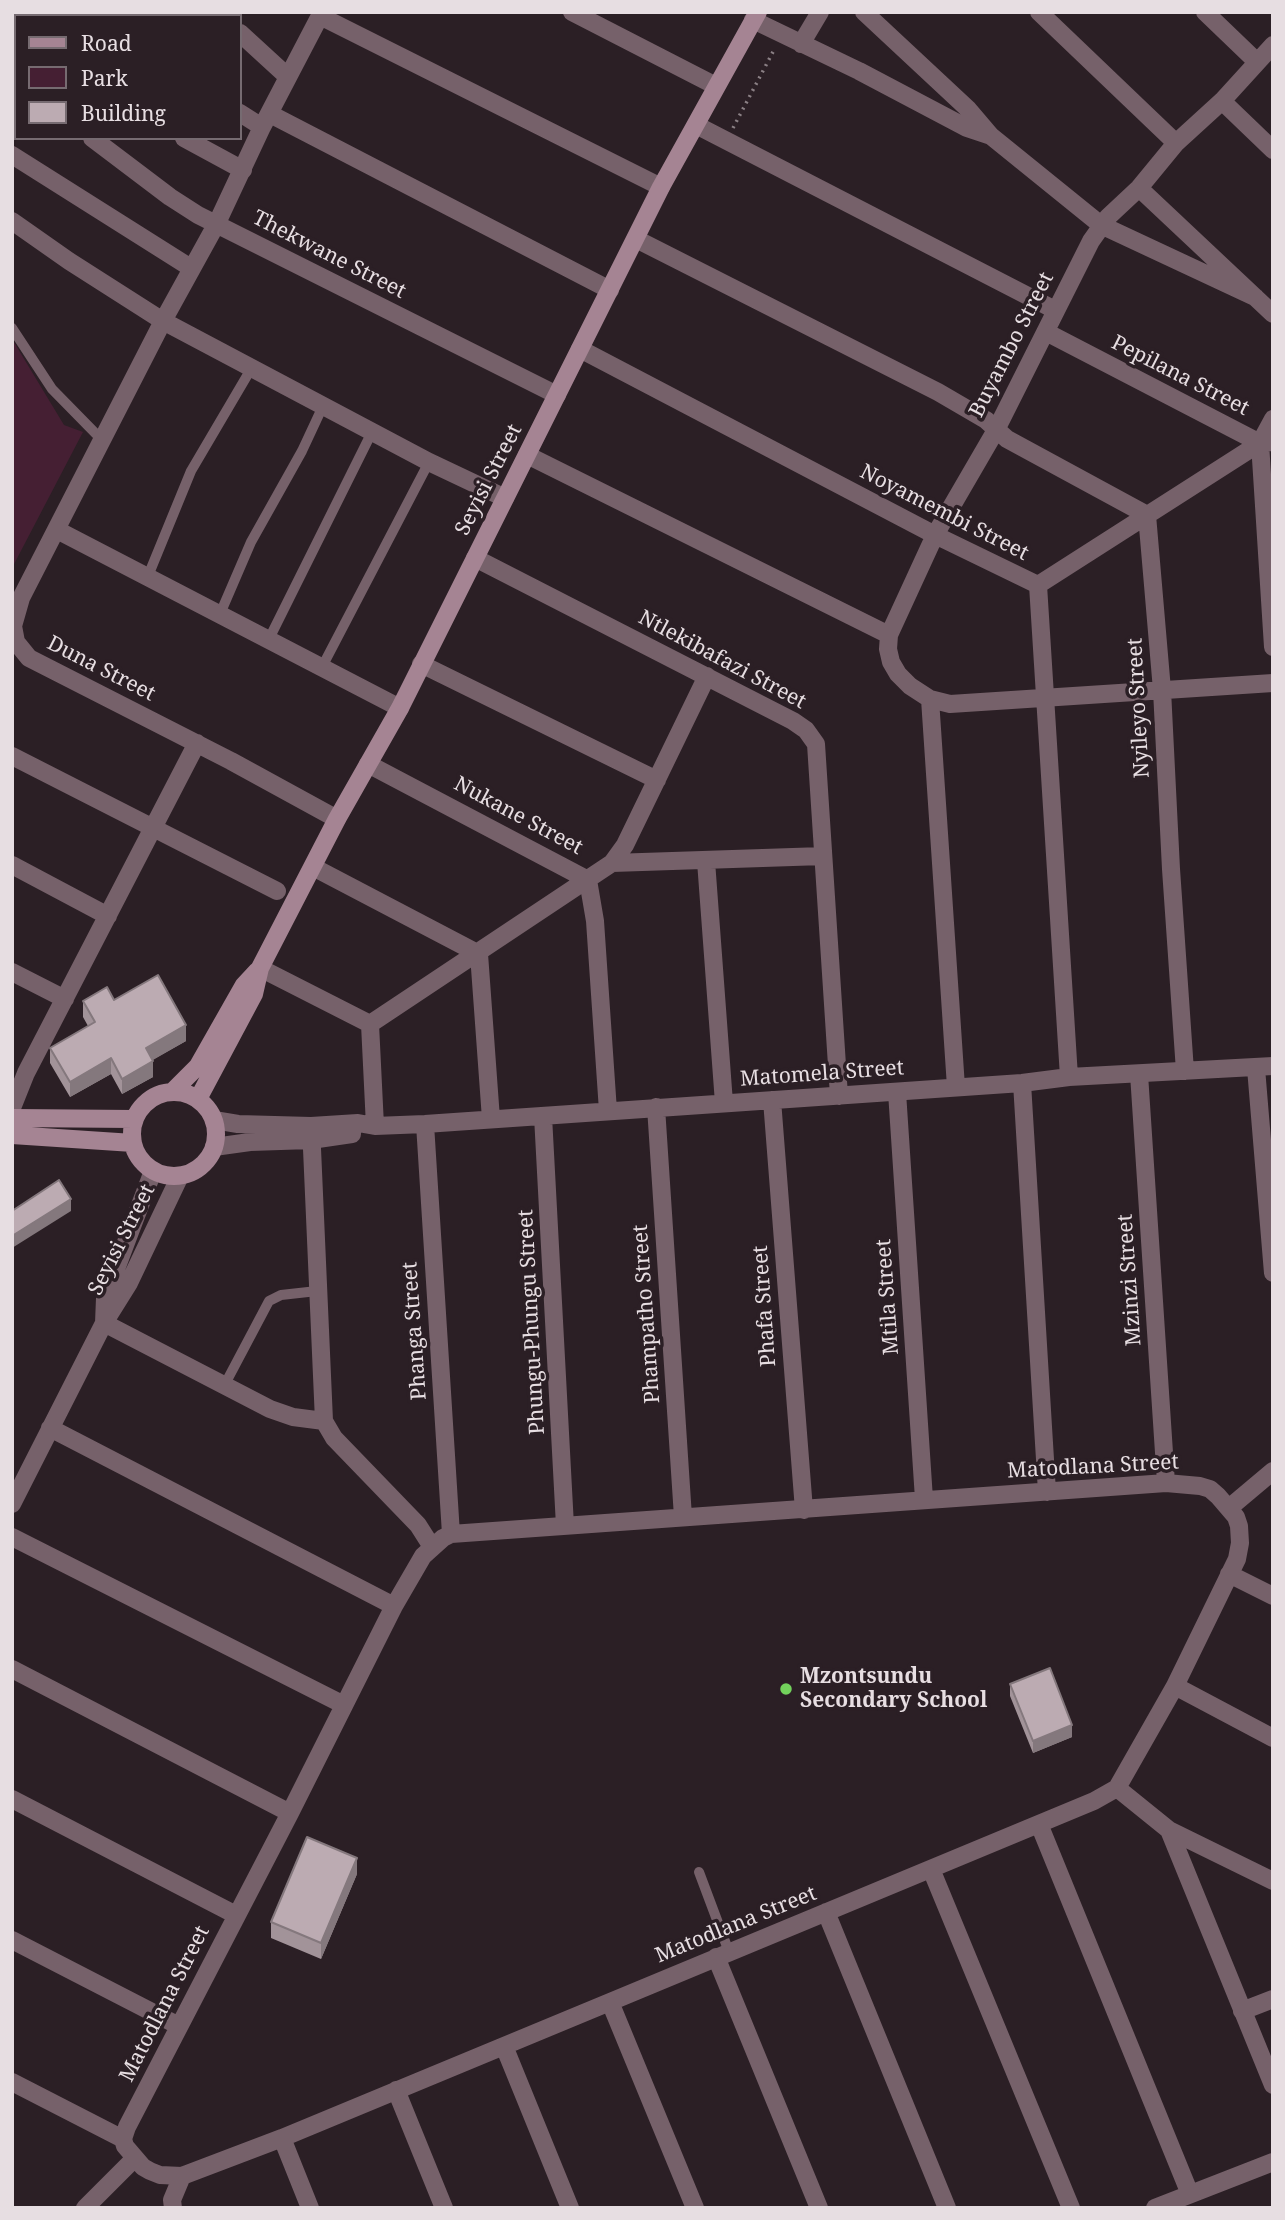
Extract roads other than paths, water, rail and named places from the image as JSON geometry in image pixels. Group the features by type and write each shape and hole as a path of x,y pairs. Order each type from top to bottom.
{"street":[{"path":"572,12 716,86"},
{"path":"801,44 820,12"},
{"path":"864,12 968,109 991,136 1101,225 1255,297"},
{"path":"1039,12 1177,143"},
{"path":"1205,12 1256,61"},
{"path":"321,14 661,187"},
{"name":"Duna Street","path":"321,14 217,223 163,321 21,597 13,626 14,643 29,658 197,743 337,819"},
{"path":"756,16 801,44 967,128 991,136"},
{"name":"Seyisi Street","path":"198,1099 254,994 260,968 337,819 400,708 661,187 756,16"},
{"path":"242,35 288,77"},
{"name":"Buyambo Street","path":"889,635 935,535 996,430 1055,310 1101,225 1139,188 1177,143 1222,101 1273,44"},
{"path":"1222,101 1273,150"},
{"path":"242,114 266,120 610,289"},
{"path":"696,125 1055,310"},
{"name":"Thekwane Street","path":"95,140 170,197 557,396"},
{"path":"188,140 243,170"},
{"path":"12,155 191,268"},
{"path":"1139,188 1273,314"},
{"path":"12,221 163,321 429,462 505,498"},
{"path":"636,239 938,392 986,420 1007,439 1147,516"},
{"name":"Pepilana Street","path":"1046,332 1267,442 1273,647"},
{"name":"Noyamembi Street","path":"580,349 935,535 1038,585 1069,1077"},
{"path":"1038,585 1267,442 1273,419"},
{"path":"527,455 889,635 891,662 898,674 930,699 950,704 1273,683"},
{"name":"Nyileyo Street","path":"1147,516 1162,691 1185,1071"},
{"path":"57,530 400,708"},
{"name":"Ntlekibafazi Street","path":"475,558 793,721 806,730 816,744 839,1096"},
{"path":"421,664 657,780"},
{"path":"370,1033 612,863 625,845 706,676"},
{"path":"930,699 956,1087"},
{"path":"12,1108 18,1078 65,999 197,743"},
{"path":"12,756 277,891"},
{"name":"Nukane Street","path":"368,764 588,880 594,921 608,1111"},
{"path":"612,863 823,856"},
{"path":"706,861 724,1103"},
{"path":"12,866 108,916"},
{"path":"313,867 479,954"},
{"path":"479,954 491,1119"},
{"path":"260,968 370,1033"},
{"name":"Seyisi Street","path":"173,1091 198,1066 244,985 260,968"},
{"path":"12,972 65,999"},
{"path":"370,1033 375,1126"},
{"path":"1264,1067 1273,1273"},
{"name":"Matomela Street","path":"214,1147 311,1133 361,1132 375,1126 897,1092 1069,1077 1264,1067"},
{"name":"Mzinzi Street","path":"1139,1074 1166,1483"},
{"path":"1021,1083 1046,1492"},
{"path":"173,1091 186,1093 208,1108 216,1133 214,1147 205,1163 180,1176 162,1175 153,1171 142,1162 133,1143 134,1119 141,1108 150,1099 173,1091"},
{"name":"Mtila Street","path":"897,1092 924,1499"},
{"name":"Phafa Street","path":"772,1100 804,1510"},
{"name":"Phampatho Street","path":"656,1107 683,1517"},
{"name":"Phungu-Phungu Street","path":"543,1116 565,1526"},
{"path":"12,1118 134,1119"},
{"name":"Matomela Street","path":"214,1120 311,1133"},
{"name":"Phanga Street","path":"425,1124 452,1534"},
{"path":"311,1133 324,1421 334,1438 418,1525 432,1547"},
{"path":"12,1135 133,1143"},
{"name":"Seyisi Street","path":"104,1323 105,1298 153,1171"},
{"name":"Seyisi Street","path":"12,1504 104,1323 130,1283 180,1176"},
{"path":"104,1323 282,1414 324,1421"},
{"path":"50,1428 394,1606"},
{"path":"1273,1471 1229,1508 1236,1517 1240,1535 1237,1559 1175,1686 1117,1788 1169,1830 1273,1881"},
{"name":"Matodlana Street","path":"123,2139 394,1606 414,1570 432,1547 452,1534 1166,1483 1190,1484 1210,1489 1229,1508"},
{"path":"12,1537 344,1706"},
{"path":"1229,1574 1273,1596"},
{"path":"12,1669 290,1813"},
{"path":"1175,1686 1273,1738"},
{"name":"Matodlana Street","path":"182,2176 282,2138 1039,1824 1094,1801 1117,1788"},
{"path":"12,1799 236,1915"},
{"path":"1039,1824 1190,2194"},
{"path":"1169,1830 1273,2085"},
{"path":"930,1869 1072,2208"},
{"path":"826,1912 947,2208"},
{"path":"12,1940 179,2025"},
{"path":"723,1955 819,2208"},
{"path":"1242,2011 1273,1998"},
{"path":"610,2002 695,2208"},
{"path":"504,2046 570,2208"},
{"path":"12,2082 123,2139 135,2158 150,2171 160,2175 182,2176 172,2200 173,2208"},
{"path":"396,2090 444,2208"},
{"path":"282,2138 310,2208"},
{"path":"85,2208 135,2158"},
{"path":"1155,2208 1273,2161"}],"lane":[{"path":"12,328 52,389 102,440"},
{"path":"148,576 191,471 251,369"},
{"path":"220,614 251,542 302,451 323,406"},
{"path":"269,639 372,432"},
{"path":"323,667 429,462"},
{"path":"224,1386 269,1301 281,1295 317,1291"},
{"path":"699,1872 723,1955"}],"place":[{"name":"Mzontsundu Secondary School","path":"786,1689"}]}
